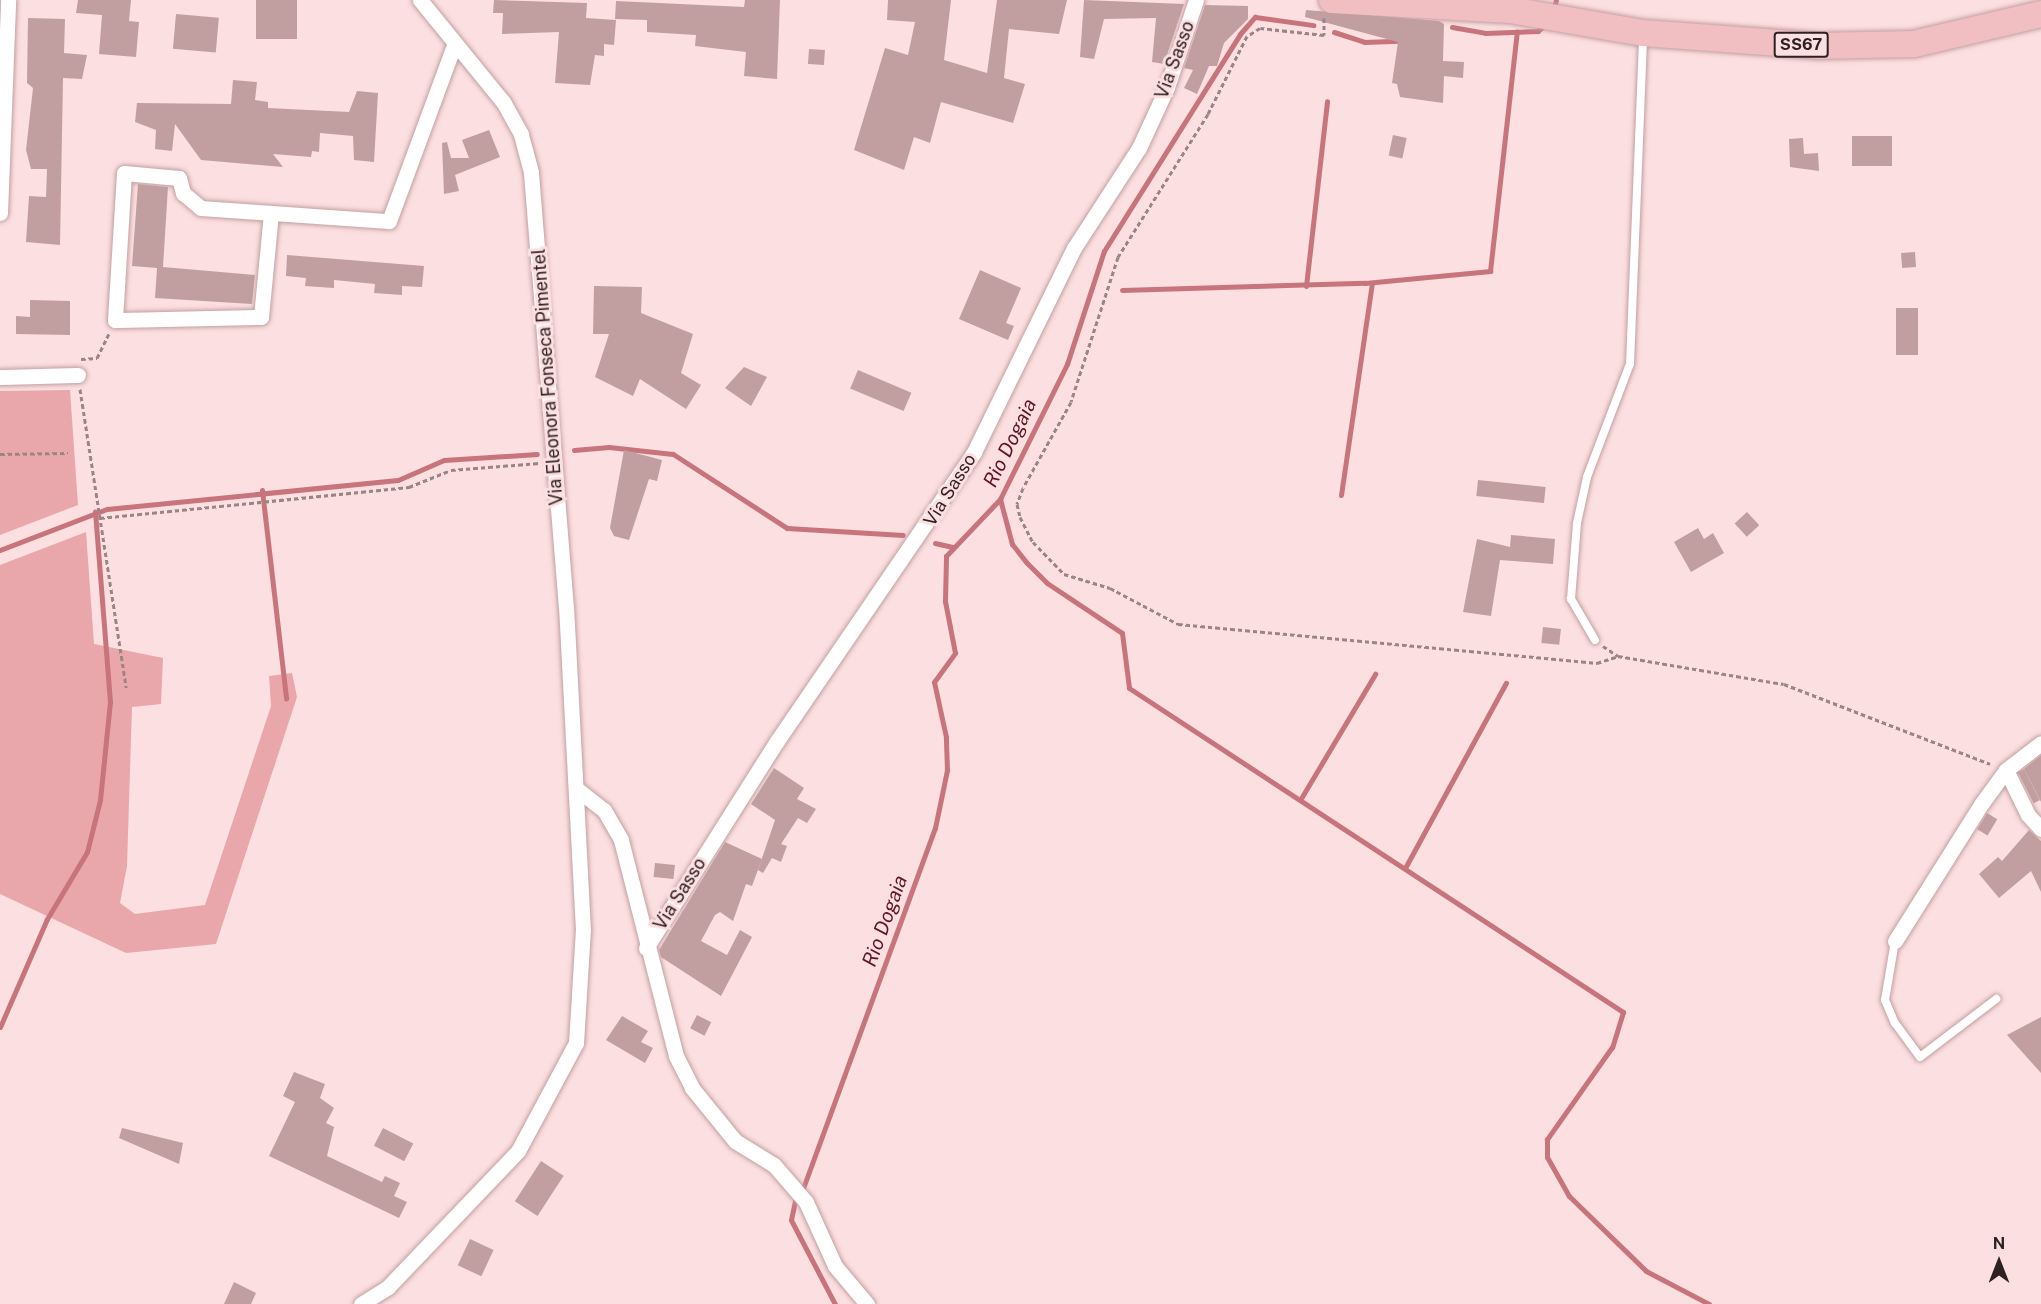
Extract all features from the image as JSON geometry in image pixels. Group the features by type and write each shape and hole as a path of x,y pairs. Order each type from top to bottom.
{"main road":[{"name":"SS67","path":"1328,6 1550,16 1643,33 1782,45 1887,46 1943,40 2041,14"}],"street":[{"path":"0,213 8,0"},
{"name":"Via Eleonora Fonseca Pimentel","path":"420,0 454,45 503,102 521,135 531,172 578,790"},
{"path":"431,0 433,16"},
{"name":"Via Sasso","path":"646,948 777,741 974,452 1074,248 1139,148 1167,87 1196,0"},
{"path":"271,213 261,317 116,320 124,173 178,178 183,193 201,208 390,220 454,45"},
{"path":"0,377 78,375"},
{"path":"1895,941 2006,770 2041,743"},
{"path":"2006,770 2028,815 2041,830"},
{"path":"361,1304 388,1287 518,1151 576,1043 583,930 578,790"},
{"name":"Via Sasso","path":"578,790 604,810 621,840 646,948 676,1056 692,1088 735,1141 774,1165 806,1202 836,1266 867,1304"}],"lane":[{"path":"1595,640 1571,599 1577,523 1587,477 1630,364 1643,33"},
{"path":"1895,941 1886,1000 1894,1023 1920,1057 1996,999"}],"path":[{"path":"1328,6 1324,35 1260,28 1247,36 1213,106 1118,257 1071,402 1017,504 1020,517 1034,542 1064,574 1110,588 1178,624 1597,663 1618,656"},
{"path":"116,320 98,358 77,359 126,687"},
{"path":"0,454 68,453"},
{"path":"100,518 409,487 451,470 554,462"},
{"path":"1595,640 1618,656 1784,684 2006,770"}],"shaded area":[{"path":"70,390 78,505 0,535 0,391"},
{"path":"86,532 94,644 163,658 161,704 132,707 127,866 120,903 135,914 205,905 271,706 269,676 292,673 297,697 216,944 126,953 0,894 0,565"}],"building":[{"path":"78,0 131,0 129,21 139,22 136,57 99,54 102,15 76,13"},
{"path":"256,0 297,0 297,39 256,39"},
{"path":"494,0 587,3 586,18 616,20 614,45 604,44 604,56 595,55 590,85 555,83 559,32 502,34 503,13 493,13"},
{"path":"745,0 780,0 777,79 744,76 746,52 695,46 696,35 647,32 647,20 615,19 616,1 744,7"},
{"path":"888,0 951,0 944,60 987,73 997,0 1067,0 1059,34 1009,29 1004,78 1025,84 1013,123 941,102 930,143 914,137 904,170 854,150 885,48 908,55 915,22 887,20"},
{"path":"1084,0 1184,4 1164,64 1152,62 1156,18 1104,19 1094,59 1080,57"},
{"path":"1205,5 1248,6 1248,19 1224,43 1217,66 1209,66 1197,94 1184,88 1193,70 1184,68"},
{"path":"1306,10 1439,21 1444,24 1443,61 1464,62 1463,78 1444,76 1443,103 1400,97 1397,84 1392,83 1398,42 1305,17"},
{"path":"176,14 219,18 216,53 173,49"},
{"path":"28,18 65,19 64,53 87,55 82,79 63,78 60,245 26,242 29,196 46,197 47,169 31,169 26,150 33,88 27,83"},
{"path":"809,49 825,50 824,65 808,64"},
{"path":"233,80 257,82 255,100 268,102 268,108 349,112 357,91 378,93 374,162 354,160 353,136 320,133 319,152 312,151 311,157 273,154 283,167 201,160 175,124 172,151 155,149 156,130 135,122 137,103 231,104"},
{"path":"489,130 500,157 455,175 459,191 444,194 442,143 447,142 451,158 469,158 462,140"},
{"path":"1393,135 1407,138 1402,158 1389,156"},
{"path":"1852,136 1892,136 1892,166 1852,166"},
{"path":"1803,138 1804,154 1818,153 1819,171 1790,167 1789,139"},
{"path":"138,184 168,187 163,267 255,275 252,304 155,298 157,268 132,266"},
{"path":"1915,252 1916,267 1902,268 1901,253"},
{"path":"287,255 424,266 422,287 402,286 402,295 374,293 375,284 334,280 334,288 305,286 306,278 286,276"},
{"path":"980,270 1021,288 1006,323 1014,326 1008,340 959,319"},
{"path":"594,286 642,287 641,313 693,334 681,373 701,385 686,409 640,379 633,396 595,377 609,334 593,334"},
{"path":"30,300 70,301 70,335 16,334 16,316 30,317"},
{"path":"1896,308 1918,308 1918,355 1896,355"},
{"path":"744,367 767,377 751,406 725,388"},
{"path":"858,370 911,393 904,411 850,388"},
{"path":"624,450 662,460 657,481 649,479 629,540 614,536 610,528"},
{"path":"1478,480 1546,487 1544,503 1476,496"},
{"path":"1747,512 1759,525 1747,537 1735,524"},
{"path":"1698,528 1704,539 1713,533 1724,553 1691,572 1674,542"},
{"path":"1511,535 1555,539 1553,564 1500,560 1491,616 1463,612 1477,539 1510,547"},
{"path":"1543,627 1561,629 1559,645 1541,643"},
{"path":"2041,755 2041,802 2024,769"},
{"path":"774,768 804,788 797,799 816,809 807,823 798,818 781,844 787,846 781,862 772,858 763,873 758,870 775,820 751,804"},
{"path":"2024,769 2040,800 2034,803 2018,772"},
{"path":"1987,813 1997,819 1988,835 1977,829"},
{"path":"2029,830 2041,841 2041,892 2031,871 1999,898 1979,874 1998,857 2002,861"},
{"path":"725,842 762,859 752,886 746,884 733,921 720,912 715,915 701,941 727,955 740,930 752,937 721,996 661,957 659,950"},
{"path":"655,863 675,865 673,879 654,877"},
{"path":"697,1015 711,1022 704,1036 690,1028"},
{"path":"622,1016 648,1031 641,1042 653,1048 645,1063 606,1040"},
{"path":"2041,1017 2041,1073 2007,1035"},
{"path":"294,1072 325,1084 320,1098 334,1108 326,1123 334,1127 327,1156 382,1182 385,1176 400,1183 394,1196 407,1202 399,1218 269,1156 295,1102 283,1096"},
{"path":"122,1128 183,1143 179,1164 119,1138"},
{"path":"383,1128 413,1143 404,1161 374,1146"},
{"path":"541,1161 564,1176 538,1216 515,1201"},
{"path":"470,1239 494,1250 481,1276 458,1265"},
{"path":"234,1282 256,1293 251,1304 224,1304"}],"waterway":[{"name":"Rio Dogaia","path":"1553,11 1556,0"},
{"name":"Rio Dogaia","path":"802,1191 935,828 947,770 946,737 934,682 955,653 945,601 946,556 1000,499 1067,364 1104,251 1240,34 1255,17 1313,25"},
{"name":"Rio Dogaia","path":"1452,27 1485,33 1538,31 1545,24"},
{"name":"Rio Dogaia","path":"1334,32 1364,42 1399,41"},
{"path":"1122,290 1365,283 1490,271 1517,32"},
{"path":"1306,286 1327,101"},
{"path":"1341,495 1372,283"},
{"path":"574,450 609,447 673,454 787,528 903,535"},
{"path":"0,550 107,509 398,480 444,460 537,454"},
{"path":"262,490 286,699"},
{"path":"1000,499 1012,544 1027,563 1047,583 1122,633 1129,688 1623,1012 1612,1047 1547,1139 1547,1157 1569,1196 1646,1271 1709,1304"},
{"path":"0,1027 47,919 87,852 100,800 110,702 95,512"},
{"path":"935,543 953,547"},
{"path":"1300,800 1375,674"},
{"path":"1405,868 1506,683"},
{"name":"Rio Dogaia","path":"795,1201 791,1220 835,1304"}]}
